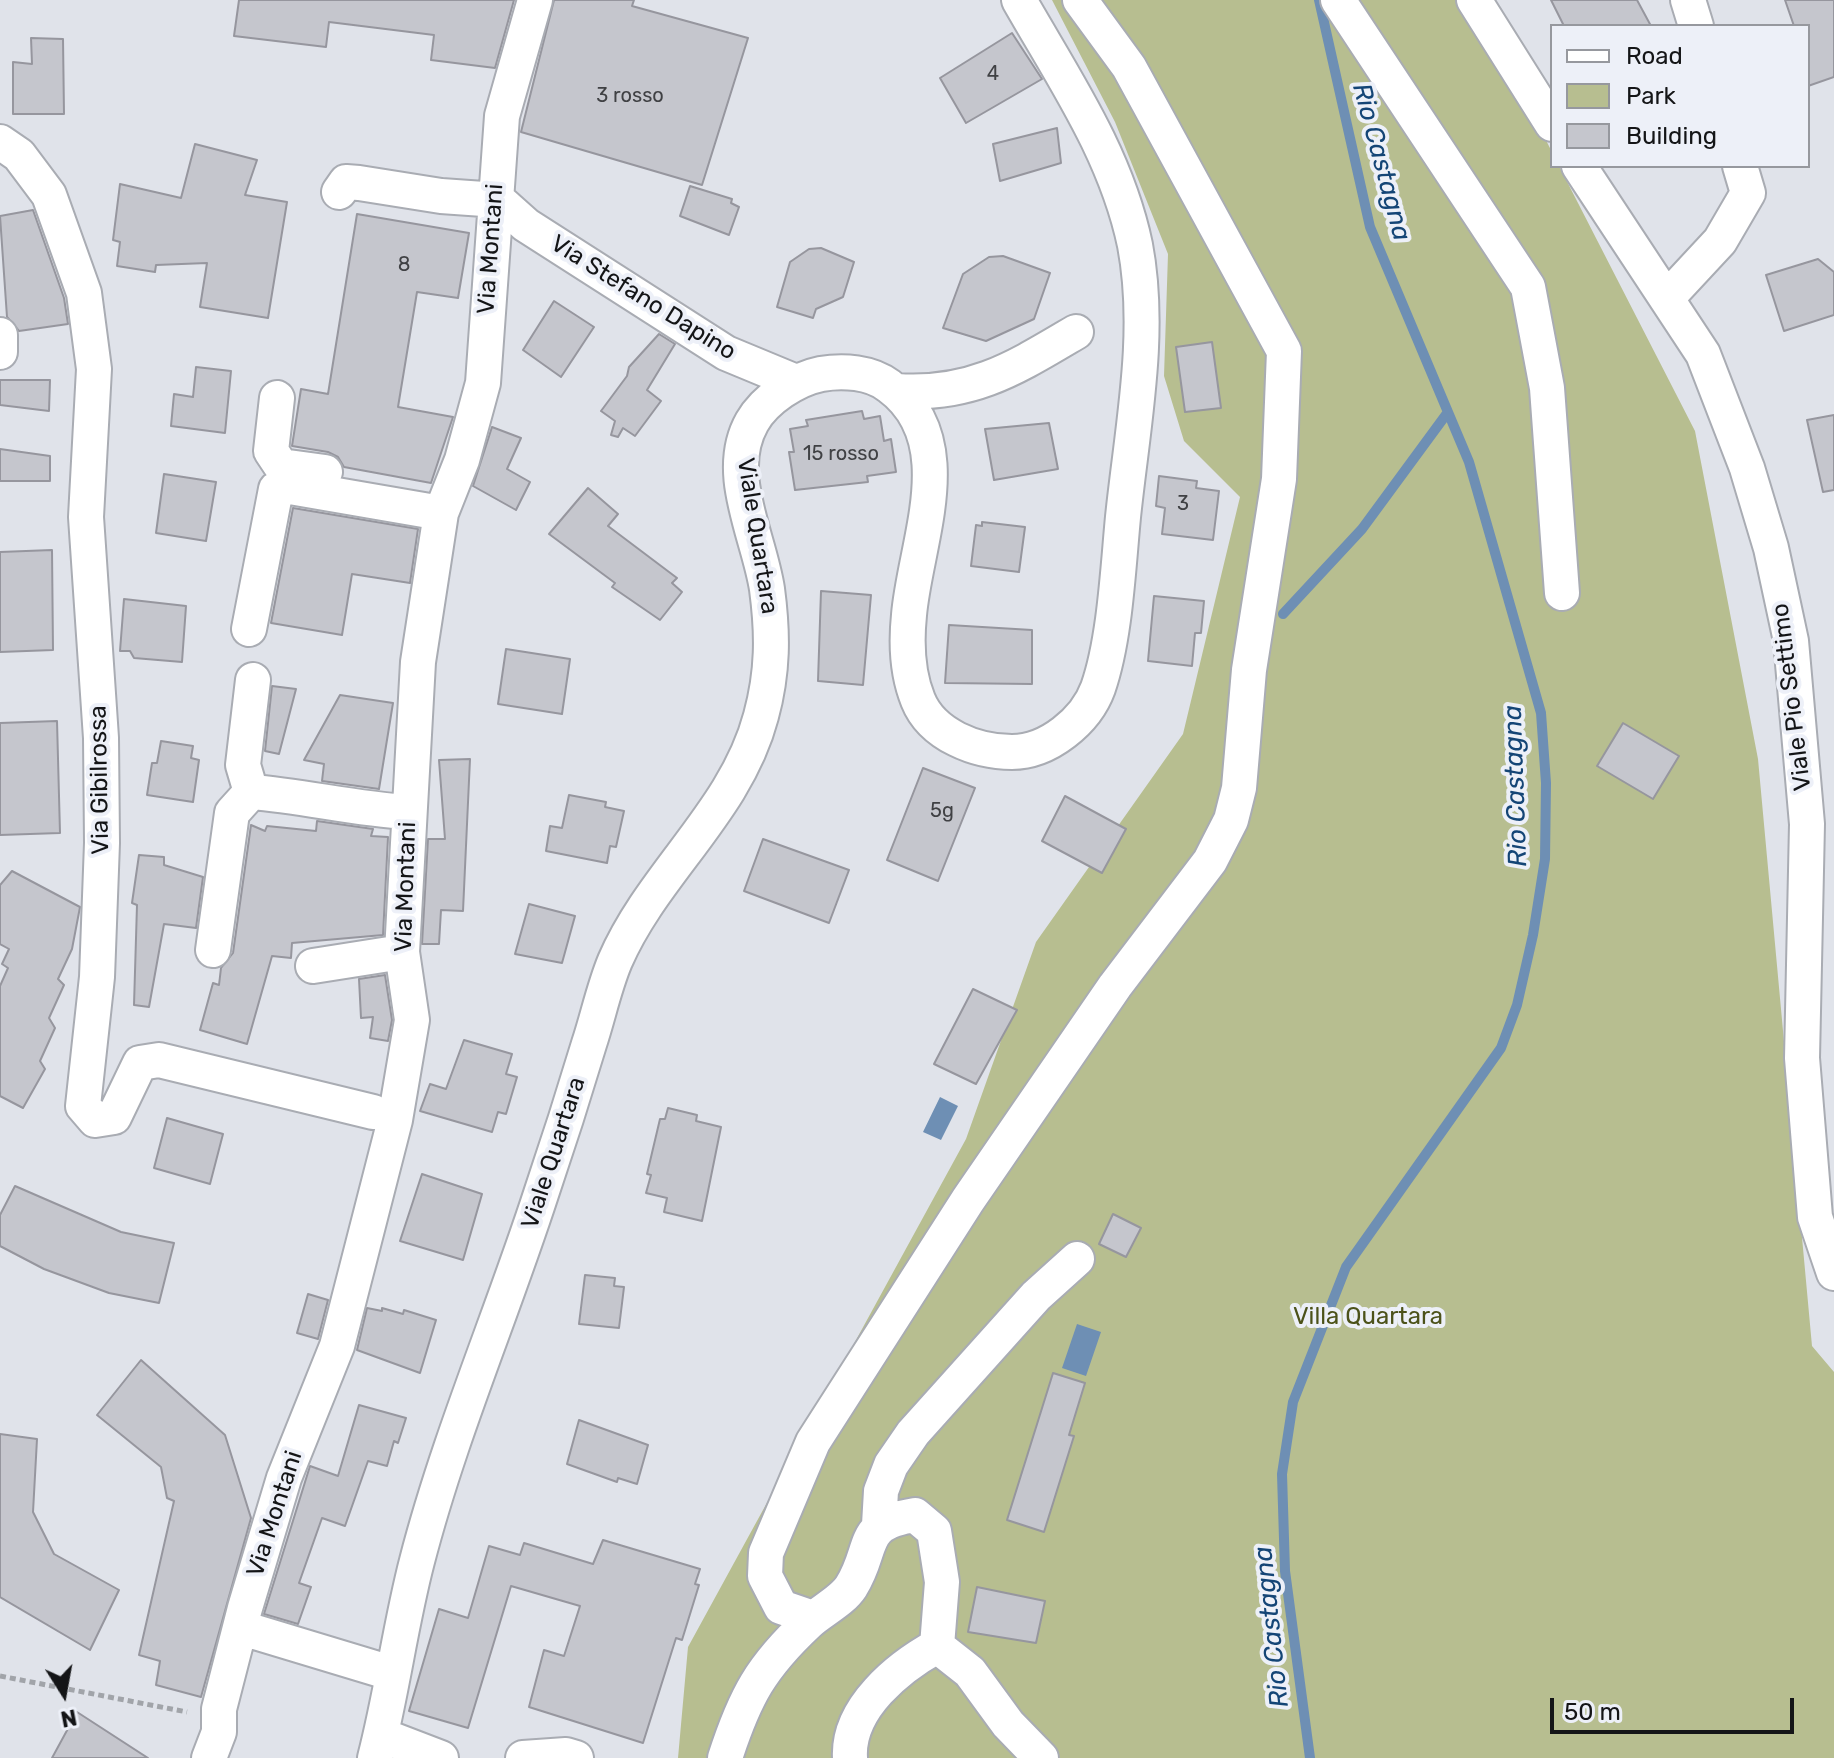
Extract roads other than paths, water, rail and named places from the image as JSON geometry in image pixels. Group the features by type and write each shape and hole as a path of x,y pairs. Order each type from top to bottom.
{"street":[{"name":"Via Montani","path":"209,1758 219,1732 219,1718 242,1628 284,1478 337,1346 395,1120 412,1020 402,952 418,662 445,504 483,383 490,266 498,200 495,179 502,116 535,0"},
{"path":"897,391 918,418 931,470 924,542 909,612 908,672 921,710 953,739 991,752 1027,752 1064,735 1097,693 1114,605 1139,369 1141,303 1135,246 1117,183 1088,114 1019,0"},
{"path":"813,1618 781,1607 765,1576 766,1553 774,1528 813,1442 968,1200 1115,986 1210,861 1231,820 1239,788 1249,670 1279,479 1284,351 1129,67 1080,0"},
{"path":"1338,0 1528,287 1547,388 1562,593"},
{"path":"1474,0 1550,121"},
{"path":"1688,0 1695,24"},
{"name":"Via Gibilrossa","path":"0,142 19,155 49,195 84,293 94,369 86,517 101,738 102,843 97,977 83,1106 95,1120 114,1117 140,1063 159,1060 373,1112"},
{"name":"Viale Pio Settimo","path":"1580,168 1703,354 1747,468 1771,548 1791,641 1807,824 1802,1058 1815,1217 1834,1273"},
{"path":"1667,298 1720,241 1748,193 1741,168"},
{"path":"339,192 346,182 441,196 498,200"},
{"name":"Via Stefano Dapino","path":"498,200 564,250 726,353 796,382"},
{"path":"897,391 952,390 998,378 1076,332"},
{"path":"0,335 0,352"},
{"name":"Viale Quartara","path":"378,1747 391,1673 418,1557 538,1204 614,963 651,895 725,798 760,723 774,656 766,580 750,524 740,455 754,416 796,382 828,372 873,375 897,391"},
{"path":"277,398 271,451 281,466 445,504"},
{"path":"249,629 276,489 290,487 445,504"},
{"path":"251,792 243,765 253,680"},
{"path":"251,792 302,796 358,810 408,812"},
{"path":"213,950 232,813 251,792"},
{"path":"313,966 402,952"},
{"path":"725,1758 749,1693 765,1667 813,1618 850,1589 879,1525 881,1491 891,1465 913,1433 1036,1296 1077,1259"},
{"path":"879,1525 915,1515 934,1531 942,1582 937,1646"},
{"path":"242,1628 391,1673"},
{"path":"850,1758 853,1734 886,1681 937,1646"},
{"path":"937,1646 970,1672 1008,1724 1041,1758"},
{"path":"378,1747 441,1758"},
{"path":"523,1758 566,1755 576,1758"}],"water":[{"path":"940,1097 958,1106 941,1140 923,1132"},
{"path":"1077,1324 1101,1332 1086,1376 1062,1368"}],"waterway":[{"name":"Rio Castagna","path":"1310,1758 1285,1571 1282,1474 1293,1402 1346,1267 1501,1048 1517,1005 1533,935 1545,859 1546,783 1541,713 1469,462 1370,227 1319,0"},
{"path":"1283,614 1362,529 1448,412"}],"park label":[{"name":"Villa Quartara","path":"1368,1317"}]}
